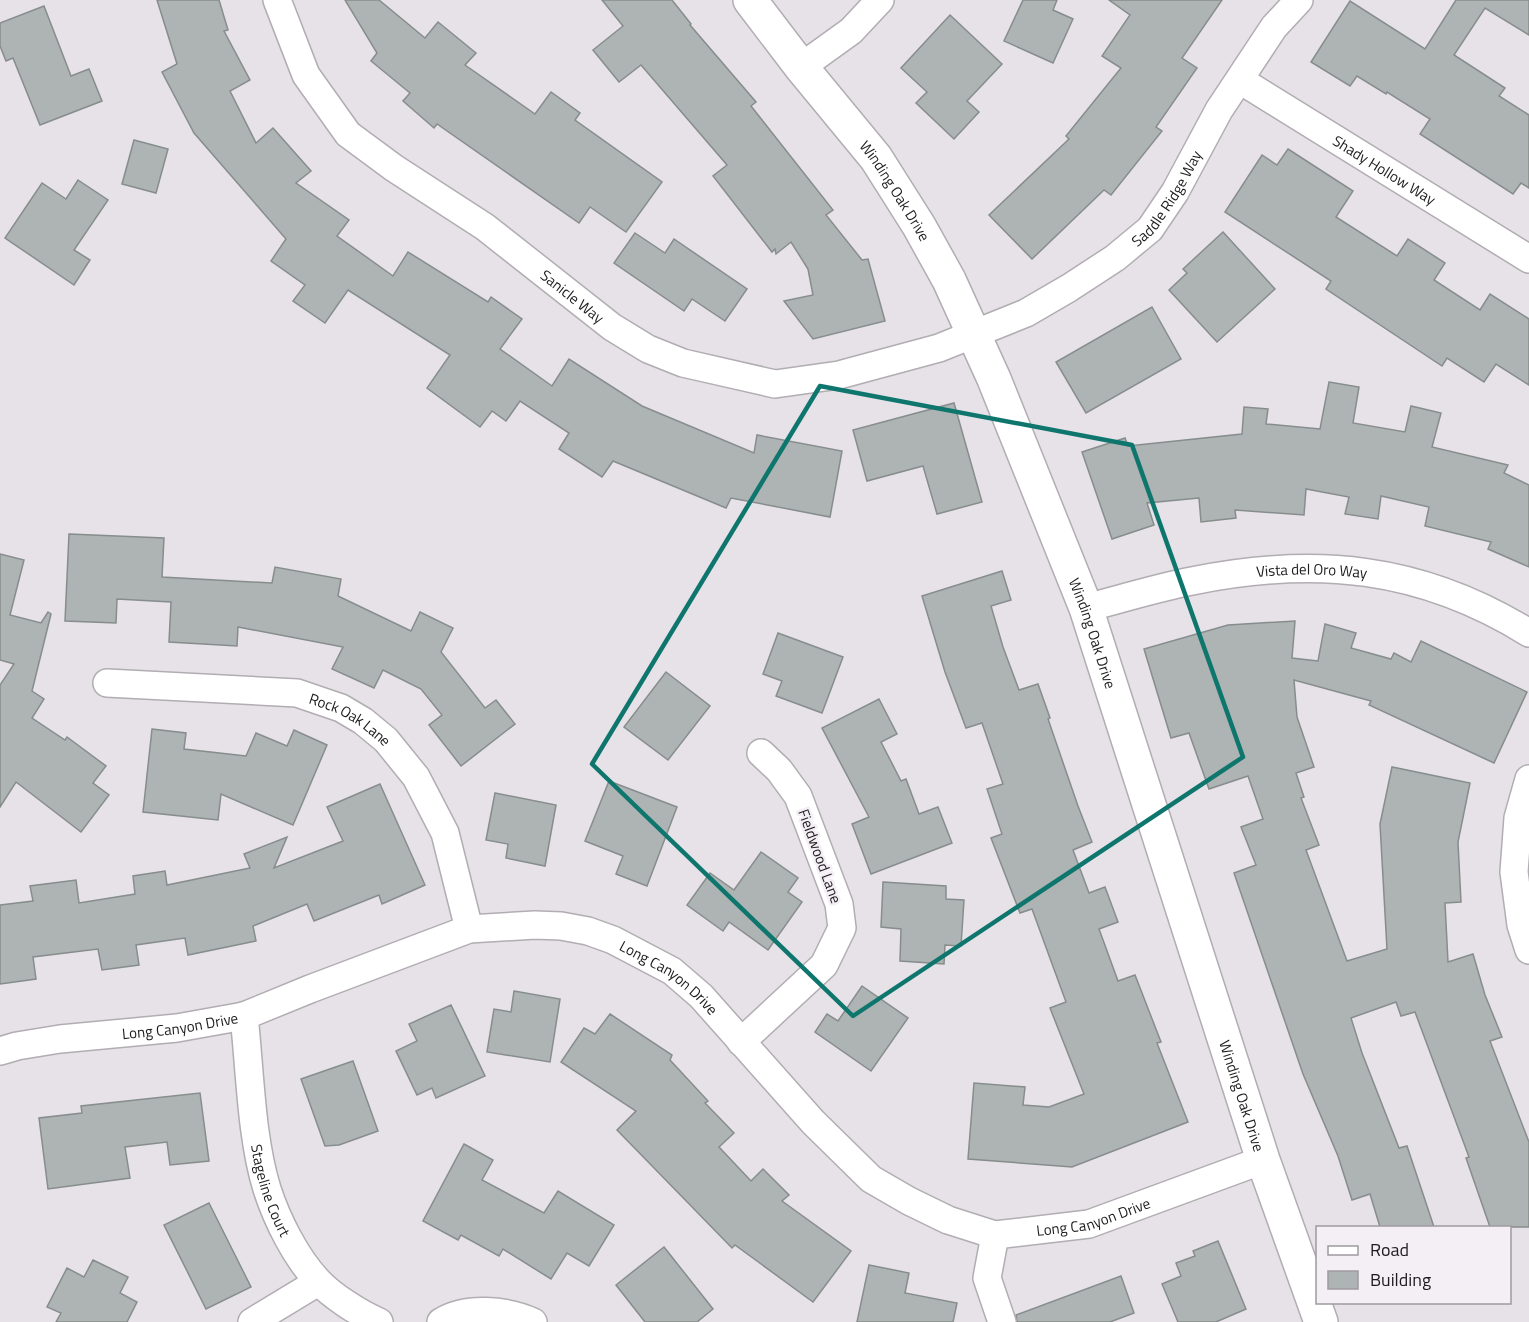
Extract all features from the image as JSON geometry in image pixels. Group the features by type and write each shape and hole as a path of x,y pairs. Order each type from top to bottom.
{"street":[{"name":"Sanicle Way","path":"277,0 306,75 348,134 403,174 485,227 612,327 648,349 683,363 775,384 839,375 939,348 974,334"},
{"name":"Winding Oak Drive","path":"750,0 801,67 876,158 944,271 994,379 1086,608 1263,1160 1321,1322"},
{"path":"801,67 851,31 880,0"},
{"name":"Saddle Ridge Way","path":"974,334 1026,313 1069,288 1115,258 1150,229 1175,192 1219,110 1274,27 1299,0"},
{"name":"Shady Hollow Way","path":"1240,80 1529,259"},
{"name":"Vista del Oro Way","path":"1086,608 1191,581 1238,573 1287,569 1336,569 1391,575 1445,590 1484,607 1529,633"},
{"name":"Rock Oak Lane","path":"107,683 297,693 341,708 363,721 386,740 416,777 445,833 469,928"},
{"name":"Fieldwood Lane","path":"741,1042 824,965 842,928 838,904 798,796 779,770 761,753"},
{"path":"1529,779 1518,818 1514,872 1521,925 1529,950"},
{"name":"Long Canyon Drive","path":"0,1051 60,1039 177,1028 244,1016 310,988 469,928 561,926 588,931 613,940 672,971 701,996 813,1122 871,1179 909,1202 948,1220 995,1235 1089,1224 1263,1160"},
{"name":"Stageline Court","path":"244,1016 258,1148 266,1188 279,1221 318,1282 362,1315 379,1322"},
{"path":"995,1235 987,1278 1002,1322"},
{"path":"252,1322 318,1282"},
{"path":"441,1322 448,1317 477,1312 518,1315 533,1322"}],"highlighted area":[{"path":"820,386 1132,445 1243,757 853,1016 592,764"}],"building":[{"path":"157,0 219,0 228,30 224,31 250,80 230,91 256,143 273,128 311,171 296,183 349,220 337,236 393,276 408,252 488,302 491,297 522,319 500,349 552,386 569,359 642,406 754,453 757,435 842,451 830,517 731,498 726,508 613,461 602,477 559,449 569,433 520,401 506,421 492,411 480,427 427,388 450,355 348,290 325,323 293,301 305,285 271,261 286,239 194,133 162,72 177,64"},
{"path":"345,0 379,0 425,38 438,22 476,53 465,65 535,114 551,92 580,113 575,120 662,182 626,232 590,207 579,223 437,124 434,128 403,101 410,93 371,61 377,53"},
{"path":"602,0 672,0 690,25 756,102 751,106 833,210 826,215 862,260 868,259 885,321 813,339 784,301 813,295 808,269 791,242 776,254 775,249 772,252 713,176 727,165 641,65 619,82 593,50 623,26"},
{"path":"1023,0 1057,0 1053,10 1073,19 1053,63 1004,41"},
{"path":"1109,0 1222,0 1182,58 1197,68 1156,127 1162,131 1111,195 1104,190 1032,259 989,215 1069,139 1066,136 1121,68 1102,56 1130,15"},
{"path":"1456,0 1529,0 1529,35 1485,8 1454,55 1505,88 1499,96 1529,115 1529,188 1521,183 1513,194 1420,134 1430,119 1357,76 1350,86 1311,62 1350,1 1425,49"},
{"path":"44,6 71,76 89,69 102,101 40,125 13,58 6,61 0,46 0,23"},
{"path":"950,15 1002,64 967,101 979,112 954,139 916,103 927,92 901,68"},
{"path":"134,140 168,149 156,193 122,184"},
{"path":"1288,149 1353,191 1336,217 1397,256 1408,239 1445,263 1434,280 1480,310 1490,294 1529,319 1529,385 1496,364 1484,382 1447,358 1442,366 1326,289 1331,281 1225,212 1262,155 1277,165"},
{"path":"78,180 108,200 74,250 90,260 74,285 5,238 42,183 66,199"},
{"path":"1223,232 1275,289 1217,342 1169,290 1187,273 1183,269"},
{"path":"635,233 665,253 674,239 747,289 725,321 692,299 684,311 614,263"},
{"path":"1152,307 1181,359 1086,413 1056,362"},
{"path":"1329,382 1359,387 1353,423 1405,432 1411,406 1441,413 1432,447 1508,465 1504,473 1529,485 1529,567 1488,549 1491,542 1425,526 1429,507 1381,496 1378,519 1345,514 1349,497 1306,489 1304,515 1235,510 1236,518 1201,522 1199,498 1147,503 1154,525 1112,539 1082,452 1125,438 1128,446 1242,434 1244,407 1268,409 1266,424 1320,429"},
{"path":"954,403 982,502 937,514 923,466 867,481 853,430"},
{"path":"69,534 164,538 162,577 272,583 275,567 341,579 338,596 411,631 420,612 453,628 441,652 485,708 496,700 515,724 461,766 429,725 442,715 421,689 383,670 374,688 332,669 343,647 238,627 237,646 169,642 171,602 117,599 116,623 65,621"},
{"path":"0,554 24,560 10,615 41,623 48,612 51,614 32,691 44,699 32,718 65,740 67,737 106,766 93,783 109,795 81,832 16,782 0,807 0,685 14,664 0,660"},
{"path":"1002,571 1011,600 991,606 1003,647 1019,690 1038,684 1050,718 1048,719 1092,842 1073,850 1089,893 1105,887 1118,922 1099,929 1118,981 1135,975 1161,1042 1157,1043 1188,1122 1072,1167 968,1159 974,1083 1025,1087 1023,1105 1049,1107 1084,1094 1050,1008 1066,1002 1032,909 1020,913 991,838 1002,834 987,789 1003,784 982,723 966,728 945,672 922,596"},
{"path":"1295,621 1292,658 1318,661 1325,624 1356,633 1351,648 1391,659 1394,653 1411,662 1421,641 1527,692 1494,763 1369,705 1371,701 1294,680 1297,717 1314,767 1296,773 1304,797 1301,798 1319,845 1306,850 1347,961 1387,949 1380,824 1392,767 1470,783 1458,842 1461,902 1445,903 1448,962 1473,954 1485,995 1502,1037 1490,1041 1529,1142 1529,1227 1490,1226 1466,1158 1469,1157 1415,1012 1401,1016 1396,1002 1351,1018 1362,1053 1399,1148 1407,1146 1434,1226 1380,1226 1370,1194 1352,1200 1338,1156 1303,1074 1234,873 1256,865 1241,827 1263,819 1248,776 1209,789 1189,733 1171,738 1144,649 1228,625"},
{"path":"778,633 843,657 822,713 776,696 782,681 763,674"},
{"path":"666,672 710,706 668,760 624,727"},
{"path":"879,699 897,734 881,742 901,781 906,779 919,814 938,807 952,843 871,874 852,824 869,817 822,728"},
{"path":"152,729 186,733 184,749 246,756 256,733 287,746 294,730 327,745 293,825 221,794 218,820 143,812"},
{"path":"609,781 677,807 647,886 616,874 623,856 585,841"},
{"path":"380,784 425,885 382,904 379,895 314,921 307,904 253,926 256,941 188,955 185,938 136,945 139,965 102,970 98,949 33,957 36,979 0,984 0,905 33,901 30,886 76,880 79,903 135,894 133,876 165,871 167,885 250,868 244,854 287,837 274,868 343,841 327,807"},
{"path":"495,793 556,805 545,866 506,858 508,844 486,840"},
{"path":"761,852 798,878 788,892 802,902 768,950 729,922 723,931 687,905 710,873 734,890"},
{"path":"883,882 946,886 946,899 964,900 961,946 945,945 944,964 900,961 901,929 881,927"},
{"path":"862,986 908,1018 871,1071 815,1032 827,1014 838,1021"},
{"path":"514,991 560,999 550,1062 487,1052 494,1009 511,1012"},
{"path":"451,1005 485,1076 436,1098 432,1088 417,1095 396,1051 417,1041 409,1024"},
{"path":"610,1014 672,1055 670,1060 708,1101 705,1103 734,1133 719,1147 751,1181 763,1169 789,1195 782,1201 851,1251 813,1302 735,1245 732,1248 617,1130 636,1111 561,1062 584,1028 595,1034"},
{"path":"353,1061 378,1131 339,1145 325,1146 301,1079"},
{"path":"200,1093 209,1161 170,1165 167,1142 125,1147 130,1178 48,1189 39,1118 82,1113 81,1106"},
{"path":"464,1144 493,1160 482,1180 544,1213 558,1191 614,1225 589,1266 567,1253 551,1279 503,1249 499,1256 461,1235 458,1240 423,1221"},
{"path":"209,1203 251,1287 206,1309 164,1225"},
{"path":"1218,1241 1246,1309 1216,1322 1178,1322 1162,1284 1181,1276 1176,1263 1195,1256 1193,1251"},
{"path":"664,1247 713,1309 697,1322 645,1322 616,1285"},
{"path":"93,1260 128,1277 120,1293 137,1302 127,1322 56,1322 61,1313 47,1307 67,1268 84,1277"},
{"path":"869,1265 909,1273 905,1293 957,1303 953,1322 857,1322"},
{"path":"1121,1276 1134,1313 1110,1322 1017,1322 1016,1315"}]}
